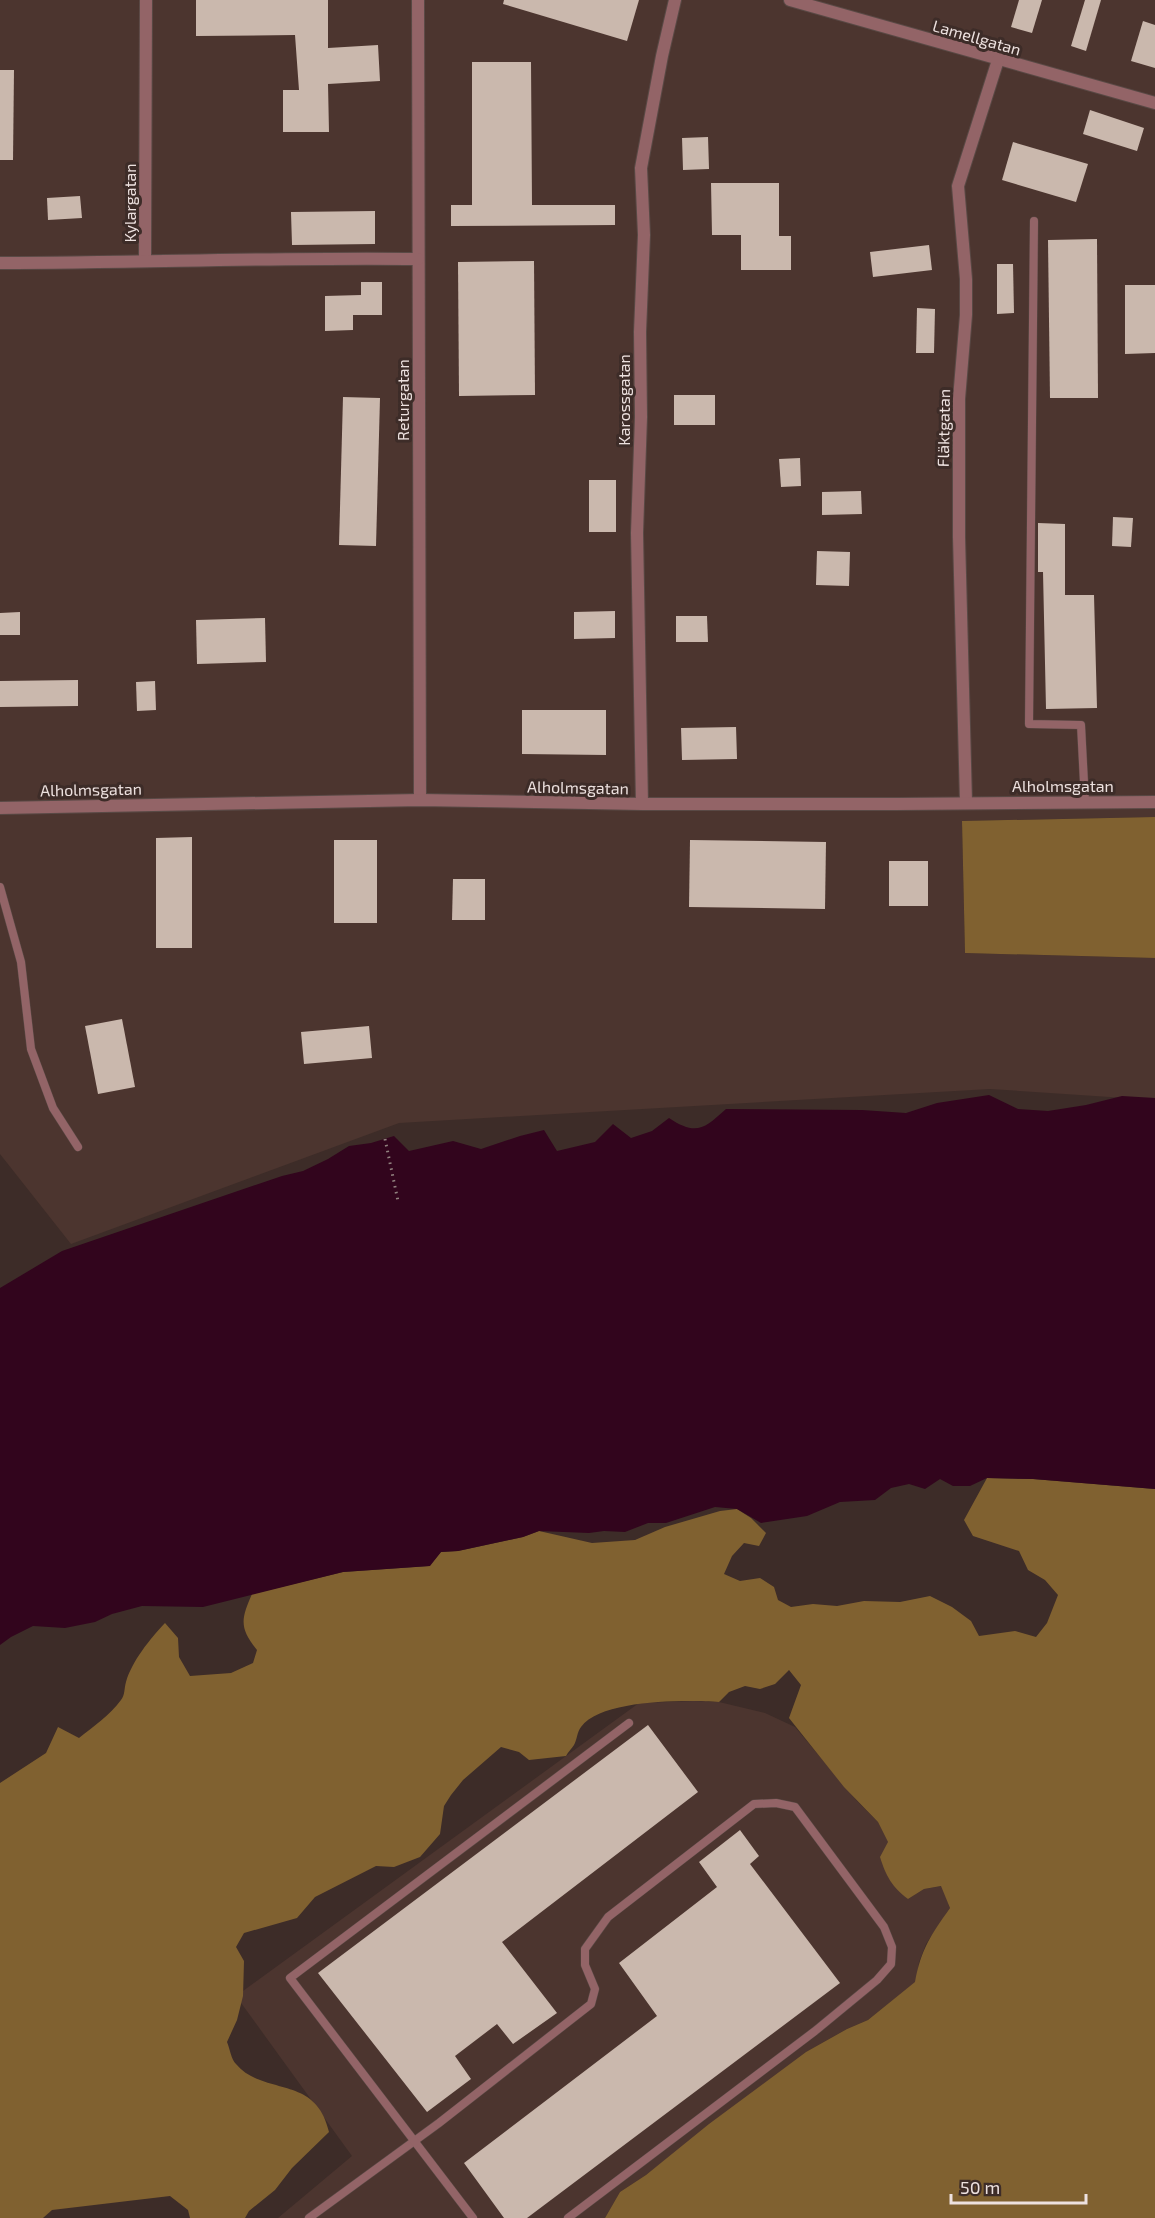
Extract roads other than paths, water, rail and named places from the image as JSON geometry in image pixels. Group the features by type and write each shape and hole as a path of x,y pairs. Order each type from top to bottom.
{"street":[{"name":"Kylargatan","path":"0,263 109,263 145,260 146,0"},
{"name":"Returgatan","path":"418,0 420,800"},
{"name":"Karossgatan","path":"642,804 637,533 644,235 641,168 675,0"},
{"name":"Lamellgatan","path":"790,0 1155,103"},
{"name":"Fläktgatan","path":"966,802 959,537 959,422 966,279 958,186 998,60"},
{"path":"145,260 304,258 418,260"},
{"name":"Alholmsgatan","path":"0,808 420,800 642,804 1155,802"}],"lane":[{"path":"1034,221 1029,724 1081,725 1086,802"},
{"path":"0,887 21,962 32,1049 53,1108 78,1147"},
{"path":"473,2218 290,1978 629,1723"},
{"path":"314,2217 591,2004 595,1989 585,1965 585,1948 608,1917 754,1804 776,1803 795,1807 884,1927 892,1947 891,1964 876,1980 815,2031 568,2218"}]}
